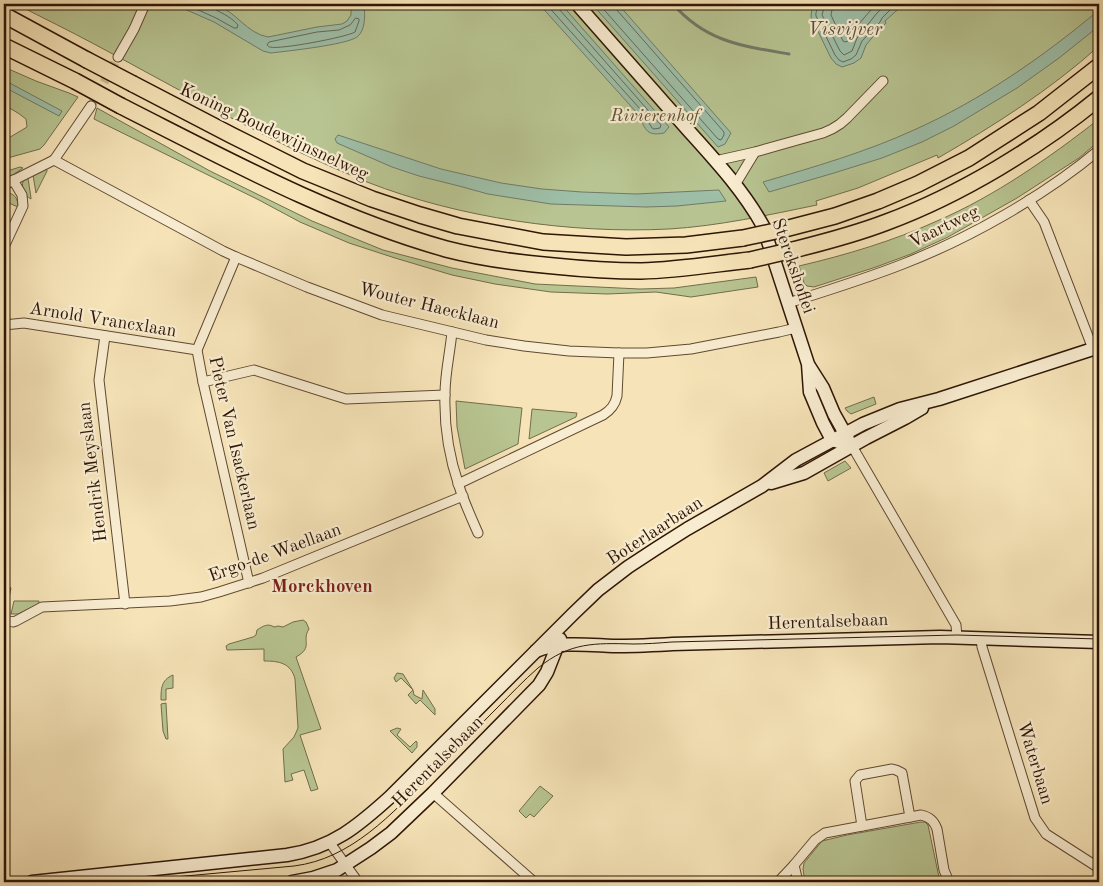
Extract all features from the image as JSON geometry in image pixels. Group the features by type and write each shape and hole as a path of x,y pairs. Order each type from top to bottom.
{"highway":[{"name":"Koning Boudewijnsnelweg","path":"4,15 87,60 303,171 372,199 458,226 543,242 626,247 686,245 743,238 835,216 878,201 918,184 969,158 1039,113 1099,66"},
{"path":"4,46 221,156 293,191 361,220 447,249 496,259 594,270 642,271 750,260 845,237 888,222 970,184 1050,135 1099,98"}],"main road":[{"name":"Sterckshoflei","path":"577,4 735,184 763,226 808,364 823,388 834,414 852,446"},
{"name":"Boterlaarbaan","path":"534,652 598,590 628,567 687,528 762,486 796,460 832,440 863,424 900,409 935,400 1096,348"},
{"name":"Sterckshoflei","path":"808,364 810,392 832,440"},
{"name":"Boterlaarbaan","path":"762,486 804,473 935,400"},
{"path":"832,440 852,446"},
{"name":"Boterlaarbaan","path":"557,645 573,614"},
{"name":"Herentalsebaan","path":"32,882 287,855 308,851 330,842 358,824 390,796 534,652 549,646 632,646 957,637 1099,642"},
{"name":"Herentalsebaan","path":"292,882 313,878 345,865 384,838 433,793 539,685 547,672 557,645"}],"street":[{"path":"118,57 145,4"},
{"path":"715,161 755,152 832,129 847,118 883,81"},
{"path":"4,185 54,160 91,106"},
{"name":"Vaartweg","path":"788,303 904,264 938,250 1029,200 1071,172 1099,150"},
{"path":"735,184 755,152"},
{"name":"Wouter Haecklaan","path":"54,160 236,257 367,310 486,340 569,351 647,353 691,349 796,328"},
{"path":"4,247 23,206 22,195 13,180"},
{"path":"1029,200 1044,222 1096,348"},
{"name":"Pieter Van Isackerlaan","path":"236,257 197,350 249,583"},
{"name":"Arnold Vrancxlaan","path":"4,325 24,324 197,350"},
{"path":"452,332 446,367 446,429 458,484 478,533"},
{"name":"Hendrik Meyslaan","path":"105,336 99,380 125,604"},
{"path":"458,484 609,411 616,402 619,353"},
{"path":"203,382 254,370 346,399 445,395"},
{"name":"Sterckshoflei","path":"852,446 956,625 957,637"},
{"name":"Ergo-de Waellaan","path":"4,620 16,621 42,607 170,601 201,596 249,583 462,496"},
{"name":"Waterbaan","path":"981,638 982,648 1035,818 1046,834 1099,868"},
{"path":"862,826 855,781 860,776 892,769 902,773 910,817"},
{"path":"433,793 534,882"},
{"path":"782,880 819,836 833,831 921,815 927,816 935,823 944,870 949,882"},
{"path":"330,842 358,882"},
{"path":"794,865 798,882"}],"green space":[{"name":"Rivierenhof","path":"16,4 1099,4 1099,46 1021,106 938,158 937,155 858,188 816,201 817,205 743,220 688,228 593,229 516,221 477,214 402,195 367,182 264,135"},
{"path":"4,67 78,97 40,149 4,159 4,145 7,139 27,127 26,119 4,105"},
{"path":"97,108 210,171 312,221 383,250 452,268 535,284 640,289 674,288 756,277 758,287 691,297 656,292 607,294 551,292 495,284 452,275 349,243 300,222 94,119"},
{"path":"1099,119 1099,141 1079,158 1017,198 948,237 911,254 814,287 807,286 804,283 799,266 886,241 959,211 1021,175"},
{"path":"20,167 23,168 4,181 4,172"},
{"path":"45,169 47,171 36,193 33,175"},
{"path":"28,178 31,199 25,194 23,189 23,181"},
{"path":"9,193 16,198 18,207 4,201 4,195"},
{"path":"874,397 876,404 851,414 845,408"},
{"path":"456,401 522,408 518,444 465,469 457,427"},
{"path":"532,409 577,413 576,417 529,439"},
{"path":"845,461 851,468 828,481 824,473"},
{"path":"5,585 11,588 6,613 3,603"},
{"path":"14,601 39,601 39,604 18,614 11,614"},
{"path":"303,620 309,629 306,637 306,647 296,657 321,729 300,735 318,789 311,791 304,770 291,774 293,780 285,782 283,749 294,737 298,728 295,679 291,669 284,664 264,661 264,649 227,650 226,646 253,637 256,635 257,630 266,626 283,627"},
{"path":"397,673 403,674 413,690 401,678 396,682 394,678"},
{"path":"173,675 173,688 166,689 166,700 161,700 164,682"},
{"path":"413,690 414,695 422,699 423,690 435,709 435,715 420,700 416,704 408,695"},
{"path":"166,703 168,739 166,739 163,731 161,704"},
{"path":"397,728 401,729 397,735 410,747 417,742 417,747 412,753 390,731"},
{"path":"540,786 553,796 534,817 530,814 526,818 519,811"},
{"path":"925,822 928,825 940,882 805,882 804,863 822,841"}],"water":[{"path":"201,3 216,5 230,12 247,27 260,35 268,37 342,24 351,15 351,4 364,4 365,12 360,34 351,40 271,53 263,51 214,22 173,4"},
{"path":"539,4 561,4 669,127 664,133 653,134 646,130 637,113"},
{"path":"592,4 618,4 731,133 725,144 718,147"},
{"name":"Visvijver","path":"816,4 904,4 885,21 886,23 866,45 861,58 854,63 842,67 831,58 811,17 812,8"},
{"path":"1099,10 1099,26 1059,58 1017,88 954,126 922,142 882,158 834,173 769,192 763,182 859,152 896,138 939,118 987,91 1034,61"},
{"path":"4,80 62,111 59,116 4,87"},
{"path":"338,135 441,169 501,183 542,189 636,194 719,190 726,201 646,207 551,204 488,194 392,167 337,143 335,139"}],"waterway":[{"path":"673,4 698,27 712,34 740,45 789,54"}],"tunnel":[{"path":"91,106 118,57"}],"tram line":[{"path":"95,882 164,878 294,866 315,862 334,854 369,833 401,805 538,668 561,653 583,646 595,644 957,635 1099,639"}],"district":[{"name":"Morckhoven","path":"322,587"}]}
